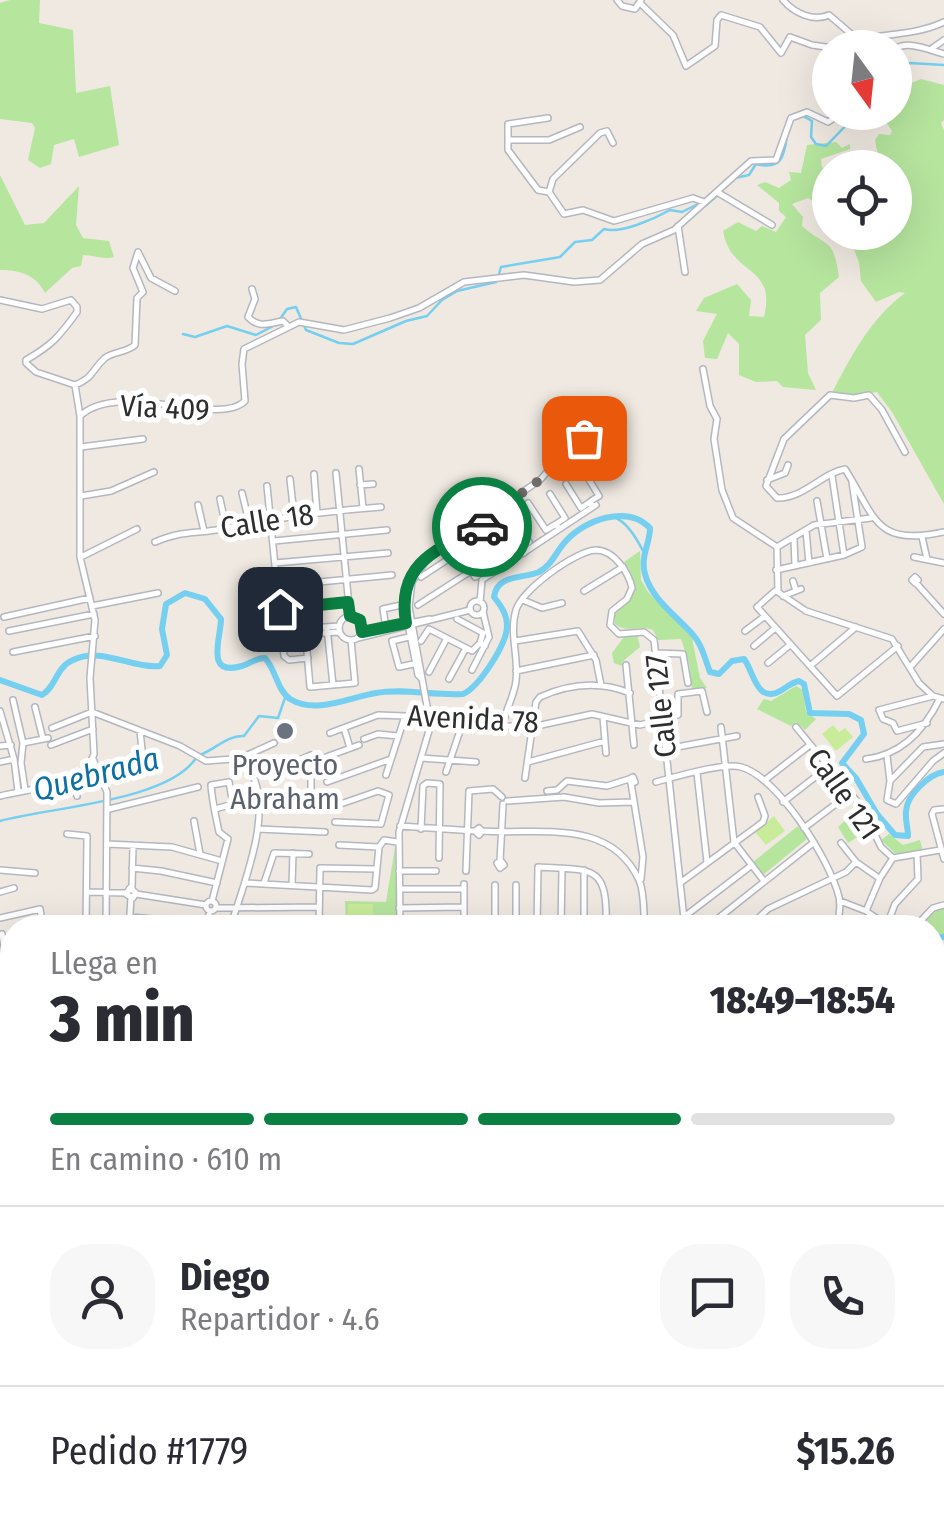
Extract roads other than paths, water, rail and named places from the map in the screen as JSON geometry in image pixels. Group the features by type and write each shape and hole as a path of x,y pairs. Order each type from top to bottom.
{"street":[{"path":"617,0 622,6 635,9 641,2 674,35 686,66 715,46 721,15 760,27 781,54 790,36 812,45"},
{"path":"783,0 795,12 822,19 829,15 858,39 908,34 944,22"},
{"path":"928,50 944,40"},
{"path":"912,47 944,54"},
{"path":"252,289 256,299 248,317 252,321 268,325 283,321 288,326 305,321 344,330 419,308 464,282 524,275 574,282 600,280 642,244 678,226 751,161 776,160 786,124 795,115 812,114"},
{"path":"548,118 508,124 508,150 538,190 549,192 564,214 588,211 607,221 693,198 704,202"},
{"path":"508,140 548,140 580,128"},
{"path":"549,192 553,179 600,133 607,131 613,143"},
{"path":"717,192 772,225"},
{"path":"678,226 685,272"},
{"path":"0,300 42,309 74,302 77,312 60,336 47,350 26,360 26,364 36,372 75,384 89,380 110,355 135,345 137,298 143,292 133,268 138,252 152,278 176,291"},
{"name":"Vía 409","path":"93,759 94,614 80,557 80,416 92,408 116,404 236,409 246,401 244,350 288,326"},
{"path":"703,369 710,406 717,419 714,439 722,490 733,518 778,547"},
{"path":"75,384 80,416"},
{"path":"832,476 818,479 788,498 770,494 767,480 784,439 830,395 869,395 906,452"},
{"path":"399,915 400,826 431,717 409,624 407,604 416,574 438,549 504,515 562,454 581,446 583,425"},
{"path":"81,447 143,438"},
{"path":"767,480 785,473 788,465"},
{"path":"844,555 834,471 845,469 871,518 900,536 944,532"},
{"path":"358,470 363,508"},
{"path":"81,496 111,491 154,472"},
{"path":"282,633 339,629 350,616 336,473"},
{"path":"421,577 458,550 475,577 486,574 593,505 599,496 585,473"},
{"path":"314,474 317,513"},
{"path":"290,479 294,514"},
{"path":"776,570 862,548 851,480"},
{"path":"360,485 373,484"},
{"path":"566,484 581,508 593,505"},
{"path":"267,486 285,658 308,658"},
{"path":"242,493 250,522"},
{"path":"528,503 546,530 558,526 565,518 550,494"},
{"path":"220,498 226,527"},
{"path":"817,501 827,559"},
{"path":"198,505 204,531"},
{"name":"Calle 18","path":"155,542 181,532 294,514 381,507"},
{"path":"493,527 512,554 522,550 529,542 512,516"},
{"path":"778,547 822,523 871,518"},
{"path":"80,557 137,529"},
{"path":"274,540 387,530"},
{"path":"806,531 810,563"},
{"path":"922,536 926,559"},
{"path":"472,670 490,634 480,602 480,584 494,566 476,538"},
{"path":"794,538 795,566"},
{"path":"778,547 776,570 781,594"},
{"path":"503,726 516,671 516,610 522,600 554,571 594,550 606,552 622,568 584,591"},
{"path":"276,563 388,553"},
{"path":"914,557 944,563"},
{"name":"Calle 127","path":"622,568 630,578 632,592 612,612 610,625 625,636 648,633 654,640 684,915"},
{"path":"418,605 471,571"},
{"path":"278,586 392,574"},
{"path":"781,594 798,590 793,581"},
{"path":"916,583 944,614"},
{"path":"898,646 839,696 757,607 775,591 810,613 878,633 898,646 916,679 939,698"},
{"path":"4,617 158,593"},
{"path":"522,600 542,608 562,603"},
{"path":"280,609 348,602"},
{"path":"480,602 471,604 470,610 474,616 483,612"},
{"path":"386,629 382,609 407,604"},
{"path":"339,629 345,638 470,610"},
{"path":"9,632 94,614"},
{"path":"306,631 310,687 356,683 360,620 350,616"},
{"path":"745,631 764,616"},
{"path":"418,662 398,667 392,641 414,639 429,629 466,648 476,650 483,644 483,633 457,619"},
{"path":"810,666 856,627"},
{"path":"754,646 775,628"},
{"path":"912,665 944,629"},
{"path":"328,630 333,685"},
{"path":"514,641 576,630 594,655 601,685"},
{"path":"13,652 94,636"},
{"path":"429,672 447,638"},
{"path":"768,664 790,644"},
{"path":"450,680 466,648"},
{"path":"656,653 683,654 688,682"},
{"path":"516,671 594,655"},
{"path":"626,665 634,744"},
{"path":"525,778 536,700 558,690 601,685 630,693"},
{"path":"663,720 678,715 678,694 702,691 707,712"},
{"path":"927,724 897,731 879,710 939,698"},
{"path":"866,759 887,756 927,724 939,698"},
{"path":"12,700 23,744 25,790"},
{"path":"35,707 47,741"},
{"path":"1,712 25,790"},
{"path":"52,728 92,712 180,746 206,761 240,760 274,743"},
{"name":"Avenida 78","path":"344,728 378,714 532,727 586,715 633,724 663,720"},
{"path":"386,776 405,716"},
{"path":"603,717 606,753"},
{"path":"446,772 464,719"},
{"name":"Calle 121","path":"796,727 868,818 880,846 893,858"},
{"path":"330,733 344,728 350,748"},
{"path":"721,728 734,842 764,881"},
{"path":"23,744 93,729"},
{"path":"140,731 144,768"},
{"path":"364,739 378,734 398,736"},
{"path":"666,749 737,736"},
{"path":"528,762 606,741"},
{"path":"890,780 923,748 944,744"},
{"path":"0,746 10,745"},
{"path":"326,757 359,745"},
{"path":"765,780 810,745"},
{"path":"258,806 311,805 314,746"},
{"path":"887,756 887,800 896,804 944,753"},
{"path":"254,774 311,755"},
{"path":"421,758 476,762"},
{"path":"0,796 72,777 93,759"},
{"path":"93,759 108,792 106,915"},
{"path":"0,762 14,760"},
{"path":"233,915 258,828 254,774 240,760"},
{"path":"327,782 390,760"},
{"path":"656,782 725,766 744,768 765,780 814,843 840,901 838,915"},
{"path":"783,802 828,767"},
{"path":"697,773 708,862"},
{"path":"72,777 77,796"},
{"path":"547,791 557,790 567,781 606,786 630,781 642,868 644,915"},
{"path":"209,915 228,838 220,832 215,809 211,785 229,782 233,804 215,809"},
{"path":"421,830 423,786 440,784 439,858"},
{"path":"108,806 198,786"},
{"path":"466,871 475,831 470,789 495,790 504,801 500,861"},
{"path":"332,807 378,791 388,793 381,824 336,822"},
{"path":"804,828 848,794"},
{"path":"680,883 765,819 758,797"},
{"path":"504,801 564,798 634,802"},
{"path":"388,801 407,804"},
{"path":"944,809 934,810 932,820 944,859"},
{"path":"194,821 200,854"},
{"path":"400,826 593,836 610,844 640,882"},
{"path":"258,828 326,832"},
{"path":"67,834 87,834 87,915"},
{"path":"244,883 374,889 379,847 384,840 398,842"},
{"path":"722,915 814,843"},
{"path":"840,843 856,862 880,878"},
{"path":"107,844 172,847 223,861"},
{"path":"130,915 133,844"},
{"path":"339,845 379,847"},
{"path":"866,911 893,858 942,850"},
{"path":"263,884 274,853 309,854"},
{"path":"292,886 293,853"},
{"path":"892,915 895,904 918,878 917,854"},
{"path":"762,915 856,862"},
{"path":"319,915 319,870 324,866 376,869"},
{"path":"688,915 752,866"},
{"path":"537,915 538,867 584,870 596,875 604,888 605,915"},
{"path":"630,867 642,868"},
{"path":"132,868 217,883"},
{"path":"561,915 562,869"},
{"path":"0,870 35,873"},
{"path":"584,870 584,915"},
{"path":"399,871 436,871"},
{"path":"495,885 496,915"},
{"path":"400,890 464,886 464,915"},
{"path":"516,886 516,915"},
{"path":"0,892 14,888"},
{"path":"88,892 131,893 212,906 319,907"},
{"path":"840,901 872,915"},
{"path":"399,908 464,907"},
{"path":"13,915 40,909 41,915"}],"waterway":[{"path":"912,63 944,65"},
{"path":"803,116 812,121"},
{"path":"812,121 811,137 816,144 826,146 842,130"},
{"path":"735,178 749,175 756,164 776,164 787,136"},
{"path":"706,205 719,194"},
{"path":"499,274 501,267 560,257 575,242 592,240 604,229 628,228 670,210 682,212 698,204"},
{"path":"280,319 287,309 296,307 306,330 339,343 353,344 427,316 457,291 496,282"},
{"path":"183,334 195,337 227,326 256,335 275,325"},
{"path":"614,517 635,536 643,551"},
{"path":"0,680 42,695 67,663 84,656 160,666 167,655 162,629 166,604 185,593 205,599 221,619 217,654 223,666 242,666 265,658 286,695 300,704 333,704 387,692 463,694 484,674 506,634 506,618 494,597 500,584 543,569 583,527 606,518 630,517 650,528 644,561 648,583 697,640 710,672 719,674 732,661 744,659 764,692 776,693 799,681 804,684 810,713 849,714 861,720 864,734 842,763 895,835 908,836 907,805 920,786 944,772"},
{"name":"Quebrada","path":"200,755 227,740 244,736 259,716 278,718 286,695"},
{"name":"Quebrada","path":"0,821 135,793 182,772 196,758"}],"place":[{"name":"Proyecto Abraham","path":"285,731"}]}
